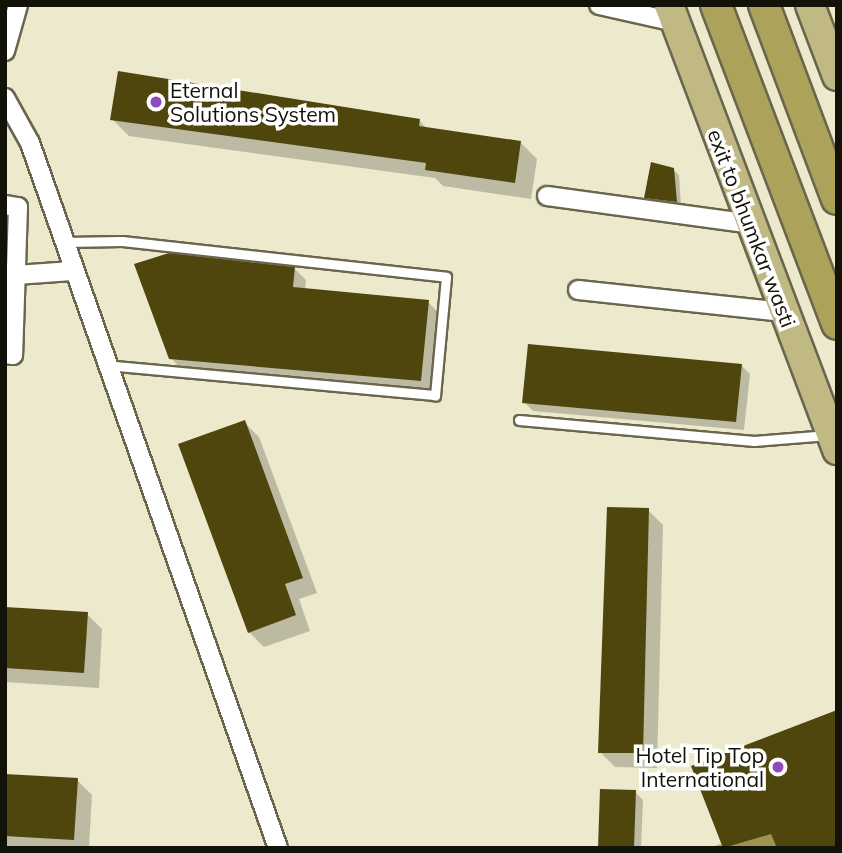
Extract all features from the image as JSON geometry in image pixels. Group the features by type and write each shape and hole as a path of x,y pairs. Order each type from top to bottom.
{"highway":[{"path":"716,5 837,324"},
{"path":"764,5 837,200"}],"main road":[{"path":"810,5 837,76"},
{"name":"exit to bhumkar wasti","path":"672,14 834,442"}],"street":[{"path":"5,51 18,5"},
{"path":"599,5 672,14"},
{"path":"5,98 30,143 65,242 72,271 278,848"},
{"path":"547,195 751,224"},
{"path":"5,205 18,207 13,355 5,355"},
{"path":"16,275 72,271"},
{"path":"578,290 784,312"}],"lane":[{"path":"65,242 122,241 446,277 435,395 106,365"},
{"path":"519,420 754,442 834,442"}],"shaded area":[{"path":"773,827 781,848 708,848"}],"building":[{"path":"118,71 420,119 419,126 521,141 515,183 425,170 426,163 110,120"},
{"path":"651,162 674,168 677,202 644,198"},
{"path":"169,253 295,267 293,287 429,300 421,381 169,359 134,264"},
{"path":"528,344 742,364 736,422 522,403"},
{"path":"245,420 303,578 285,584 296,615 248,633 178,444"},
{"path":"607,507 649,508 643,753 598,753"},
{"path":"5,607 88,612 84,673 5,668"},
{"path":"837,710 837,848 777,848 771,834 723,848 691,766"},
{"path":"5,774 78,778 74,840 5,836"},
{"path":"600,789 636,790 634,848 598,848"}],"place":[{"name":"Eternal Solutions System","path":"156,102"},
{"name":"Hotel Tip Top International","path":"778,767"}]}
